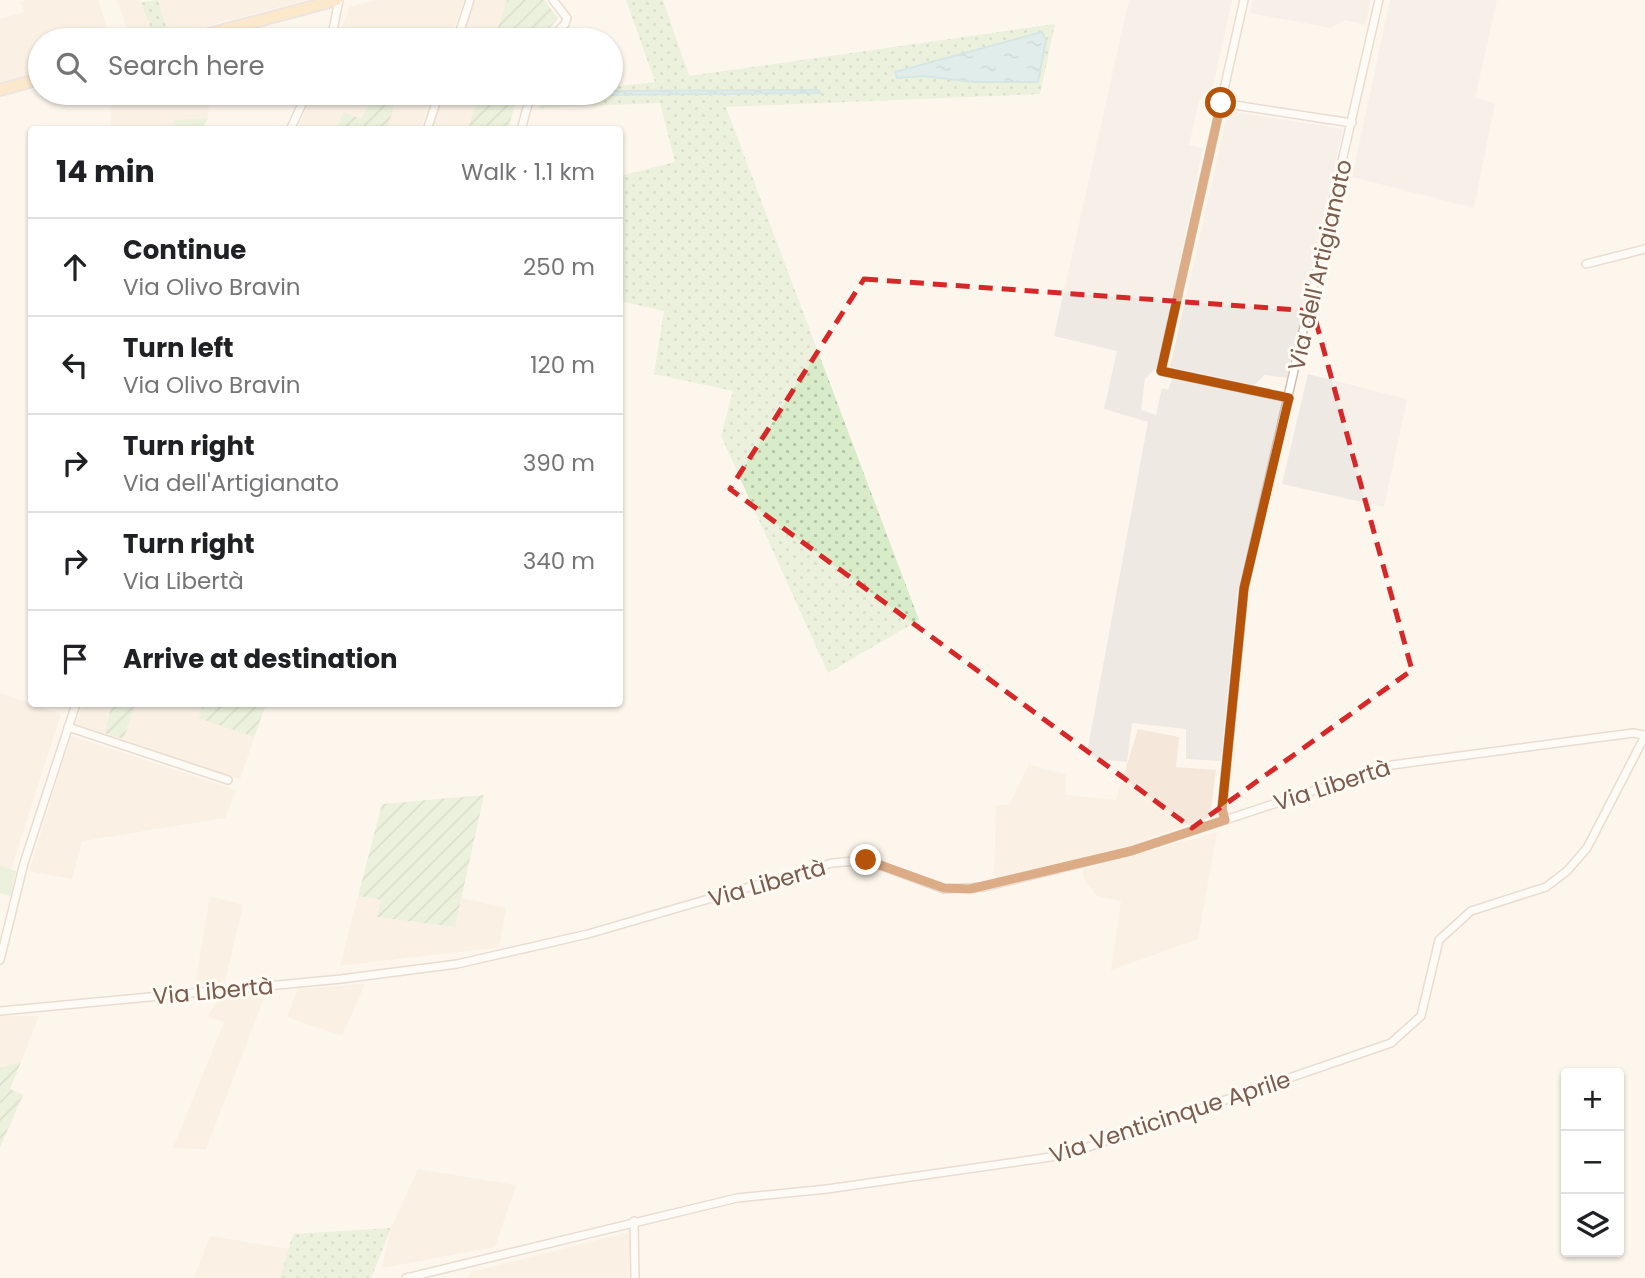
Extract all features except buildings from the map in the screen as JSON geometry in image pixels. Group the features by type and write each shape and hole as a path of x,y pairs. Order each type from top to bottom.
{"main road":[{"path":"232,28 338,0"},
{"path":"0,90 28,82"}],"street":[{"path":"333,28 338,0"},
{"path":"461,28 470,0"},
{"path":"553,0 566,18 561,28"},
{"path":"1244,0 1161,371 1289,398"},
{"name":"Via dell'Artigianato","path":"1225,820 1222,809 1244,588 1379,0"},
{"path":"1221,103 1352,123"},
{"path":"292,126 301,105"},
{"path":"428,126 435,105"},
{"path":"522,126 528,105"},
{"path":"1586,264 1645,249"},
{"path":"0,960 24,863 75,707"},
{"path":"68,727 228,780"},
{"name":"Via Libertà","path":"0,1011 341,979 457,964 588,934 832,863 880,863 944,888 984,887 1131,851 1360,774 1404,762 1633,733 1645,736"},
{"name":"Via Venticinque Aprile","path":"406,1278 737,1198 841,1187 1065,1155 1391,1043 1421,1016 1439,940 1471,911 1546,887 1567,871 1587,848 1645,736"},
{"path":"635,1221 635,1278"}],"highlighted area":[{"path":"864,279 1313,311 1412,670 1192,828 730,489"}],"shaded area":[{"path":"98,0 107,28 28,28 28,75 0,83 0,19 24,12 20,2"},
{"path":"117,0 140,0 150,28 127,28"},
{"path":"158,0 306,0 199,28 167,28"},
{"path":"375,0 464,0 454,28 341,28 350,7"},
{"path":"475,0 507,0 498,28 465,28"},
{"path":"1129,0 1232,0 1213,86 1199,101 1189,145 1203,148 1159,365 1145,379 1141,410 1156,415 1162,388 1168,390 1172,379 1283,400 1238,590 1221,761 1186,759 1186,729 1132,723 1127,762 1086,758 1148,422 1104,409 1117,351 1054,336"},
{"path":"1253,0 1371,0 1365,25 1345,20 1331,28 1250,13"},
{"path":"1390,0 1497,0 1475,98 1495,103 1474,208 1352,177"},
{"path":"110,105 209,105 208,118 174,120 174,126 111,126"},
{"path":"308,105 428,105 421,126 299,126"},
{"path":"440,105 475,105 469,126 433,126"},
{"path":"1228,111 1343,129 1287,378 1265,375 1254,385 1170,367"},
{"path":"1308,374 1407,399 1384,507 1282,484"},
{"path":"0,693 28,703 28,707 41,707 61,714 11,869 0,865"},
{"path":"82,707 265,707 240,779 76,724"},
{"path":"1138,729 1179,737 1176,767 1216,770 1210,817 1124,847 994,881 996,806 1010,804 1029,764 1066,775 1066,795 1116,800"},
{"path":"71,736 236,790 225,818 82,841 72,879 29,871"},
{"path":"1217,832 1198,939 1111,970 1121,901 1097,896 1085,881 1082,870"},
{"path":"210,896 243,905 225,981 195,985"},
{"path":"358,896 382,900 377,917 455,927 462,898 506,908 499,947 340,966"},
{"path":"365,984 342,1036 287,1017 298,989"},
{"path":"266,993 206,1149 173,1148 224,1022 207,1017 219,998"},
{"path":"0,1016 39,1016 10,1089 23,1095 0,1147"},
{"path":"418,1169 516,1185 495,1247 382,1268 391,1228"},
{"path":"629,1232 629,1278 468,1278 471,1272"},
{"path":"210,1236 289,1249 280,1278 194,1278"}],"green space":[{"path":"158,0 167,28 151,28 141,2"},
{"path":"507,0 544,0 558,18 550,28 498,28"},
{"path":"626,0 663,0 689,76 1055,24 1040,94 726,107 919,620 828,673 721,436 733,391 654,374 664,311 623,302 623,175 675,162 660,103 623,105 623,86 655,82"},
{"path":"369,105 394,105 388,126 337,126 344,112 361,119"},
{"path":"475,105 515,105 509,126 469,126"},
{"path":"540,105 612,105 539,108"},
{"path":"208,118 204,126 175,126 174,120"},
{"path":"111,707 135,707 123,739 105,733"},
{"path":"202,707 265,707 254,737 199,718"},
{"path":"484,795 455,927 377,917 381,900 358,896 382,804"},
{"path":"0,865 16,871 11,896 0,893"},
{"path":"21,1062 10,1089 23,1095 0,1147 0,1068"},
{"path":"391,1228 371,1278 280,1278 293,1234"}],"water":[{"path":"1042,32 1046,40 1038,82 974,82 923,76 897,78 895,72"},
{"path":"818,90 820,93 623,95 623,91"}],"route":[{"path":"866,860 944,888 970,889 1131,851 1225,820 1222,809 1244,588 1289,398 1161,371 1221,103"}]}
